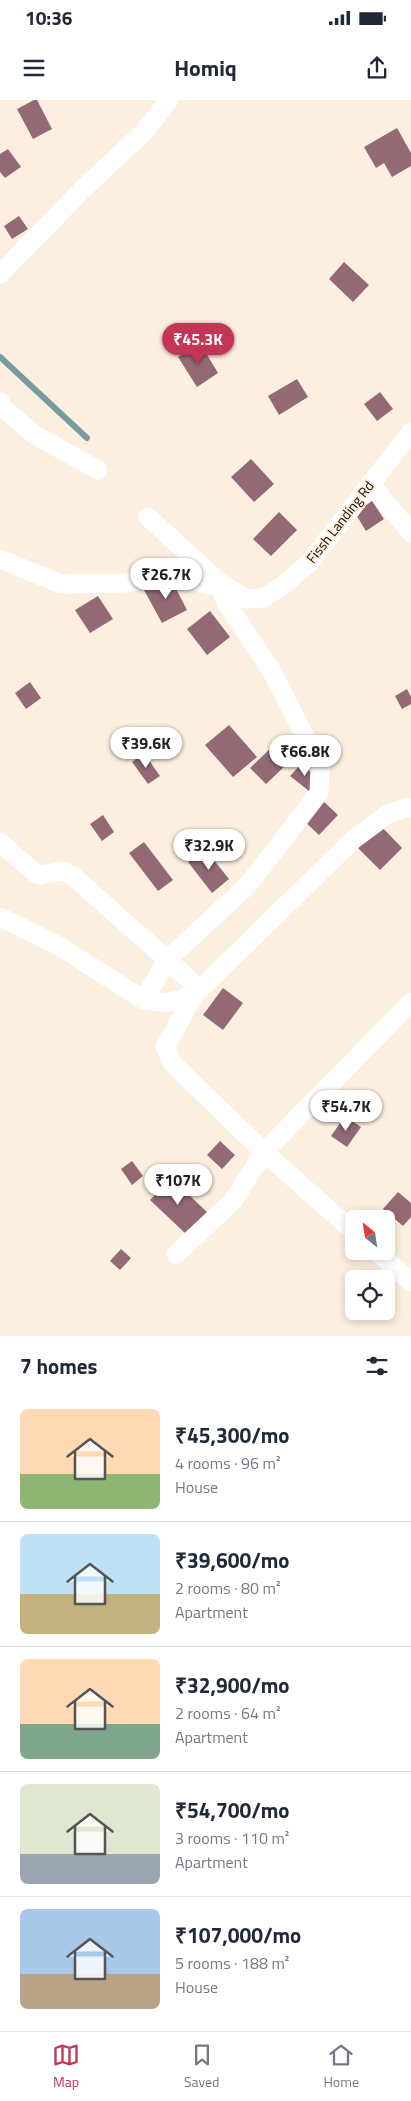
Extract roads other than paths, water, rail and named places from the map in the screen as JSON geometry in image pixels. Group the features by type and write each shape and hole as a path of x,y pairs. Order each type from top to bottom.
{"street":[{"path":"0,274 83,189 145,132 169,100"},
{"path":"0,402 4,408 35,435 98,470"},
{"name":"Fissh Landing Rd","path":"148,517 218,581 246,599 263,598 282,586 310,562 411,432"},
{"path":"370,484 411,533"},
{"path":"0,559 61,584 127,582 165,573 210,585 218,581 227,604 271,670 320,766 319,793 248,885 167,960 144,1000"},
{"path":"345,1224 264,1152 173,1064 165,1047 197,992 354,839 388,814 411,808"},
{"path":"0,842 34,873 40,875 63,871 74,877 167,960 197,992"},
{"path":"0,917 59,946 144,1000 167,1003 197,992"},
{"path":"176,1254 233,1202 264,1152 411,1002"},
{"path":"386,1260 411,1282"}],"waterway":[{"path":"0,357 87,438"}]}
